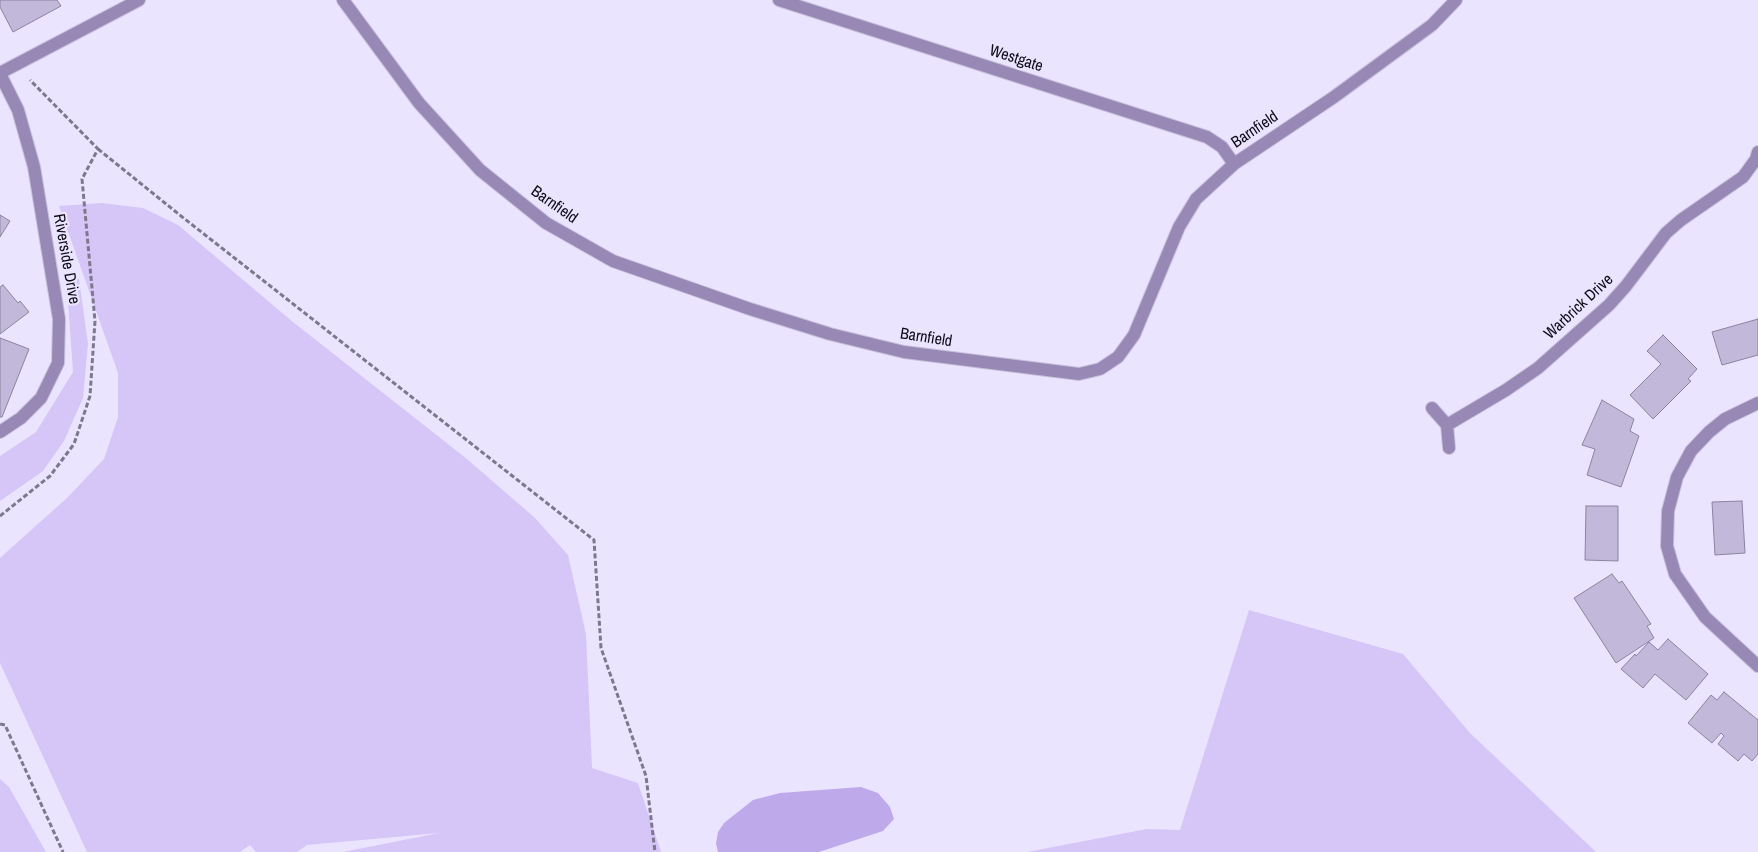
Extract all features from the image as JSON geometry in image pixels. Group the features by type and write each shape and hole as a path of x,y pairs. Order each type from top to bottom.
{"street":[{"path":"0,73 139,0"},
{"name":"Barnfield","path":"343,0 419,103 480,170 546,223 614,261 750,309 830,334 904,352 1079,374 1100,369 1118,357 1134,335 1178,227 1196,199 1234,164 1357,80 1432,25 1456,0"},
{"name":"Westgate","path":"779,0 1207,137 1222,148 1234,164"},
{"name":"Riverside Drive","path":"0,73 18,110 34,167 59,319 58,363 40,398 21,418 0,432"},
{"name":"Warbrick Drive","path":"1447,426 1538,368 1609,305 1626,286 1666,233 1681,220 1743,177 1756,159 1758,152"},
{"path":"1758,403 1742,409 1720,423 1691,451 1677,477 1668,511 1667,546 1675,574 1705,617 1758,666"},
{"path":"1432,408 1447,426 1449,448"}],"path":[{"path":"98,149 594,540 601,648 646,776 655,852"},
{"path":"0,724 5,725 63,852"}],"shaded area":[{"path":"102,203 143,208 178,225 293,322 467,459 535,518 568,555 586,634 592,768 638,783 661,852 343,852 439,833 307,845 297,852 256,852 250,845 240,852 87,852 0,663 0,558 68,497 104,459 118,417 118,373 59,206"},
{"path":"66,274 79,279 88,344 83,398 64,441 43,471 0,501 0,456 36,432 73,372"},
{"path":"1249,610 1403,654 1470,733 1596,852 1027,852 1147,829 1180,830"},
{"path":"0,779 9,787 46,852 0,852"},
{"path":"861,787 878,793 890,807 894,819 883,831 819,852 718,852 716,843 718,832 724,823 753,800 780,793"}],"building":[{"path":"0,0 57,0 61,6 13,32 0,7"},
{"path":"0,215 10,221 0,237"},
{"path":"3,285 18,303 20,301 29,312 0,334 0,287"},
{"path":"1758,319 1758,355 1722,365 1712,332"},
{"path":"1663,335 1697,369 1688,379 1691,381 1653,419 1630,395 1661,364 1647,351"},
{"path":"0,338 29,349 2,417 0,417"},
{"path":"1602,400 1634,419 1630,431 1639,436 1621,487 1587,475 1595,449 1582,445"},
{"path":"1742,501 1745,553 1715,555 1712,502"},
{"path":"1586,506 1618,506 1618,561 1585,560"},
{"path":"1612,574 1619,583 1622,581 1651,624 1647,626 1654,638 1616,663 1574,598"},
{"path":"1668,639 1708,674 1686,700 1655,674 1643,688 1621,669 1649,642 1658,650"},
{"path":"1724,692 1758,720 1758,754 1752,761 1744,754 1738,761 1718,744 1724,736 1721,733 1712,743 1688,723 1711,695 1717,700"}]}
